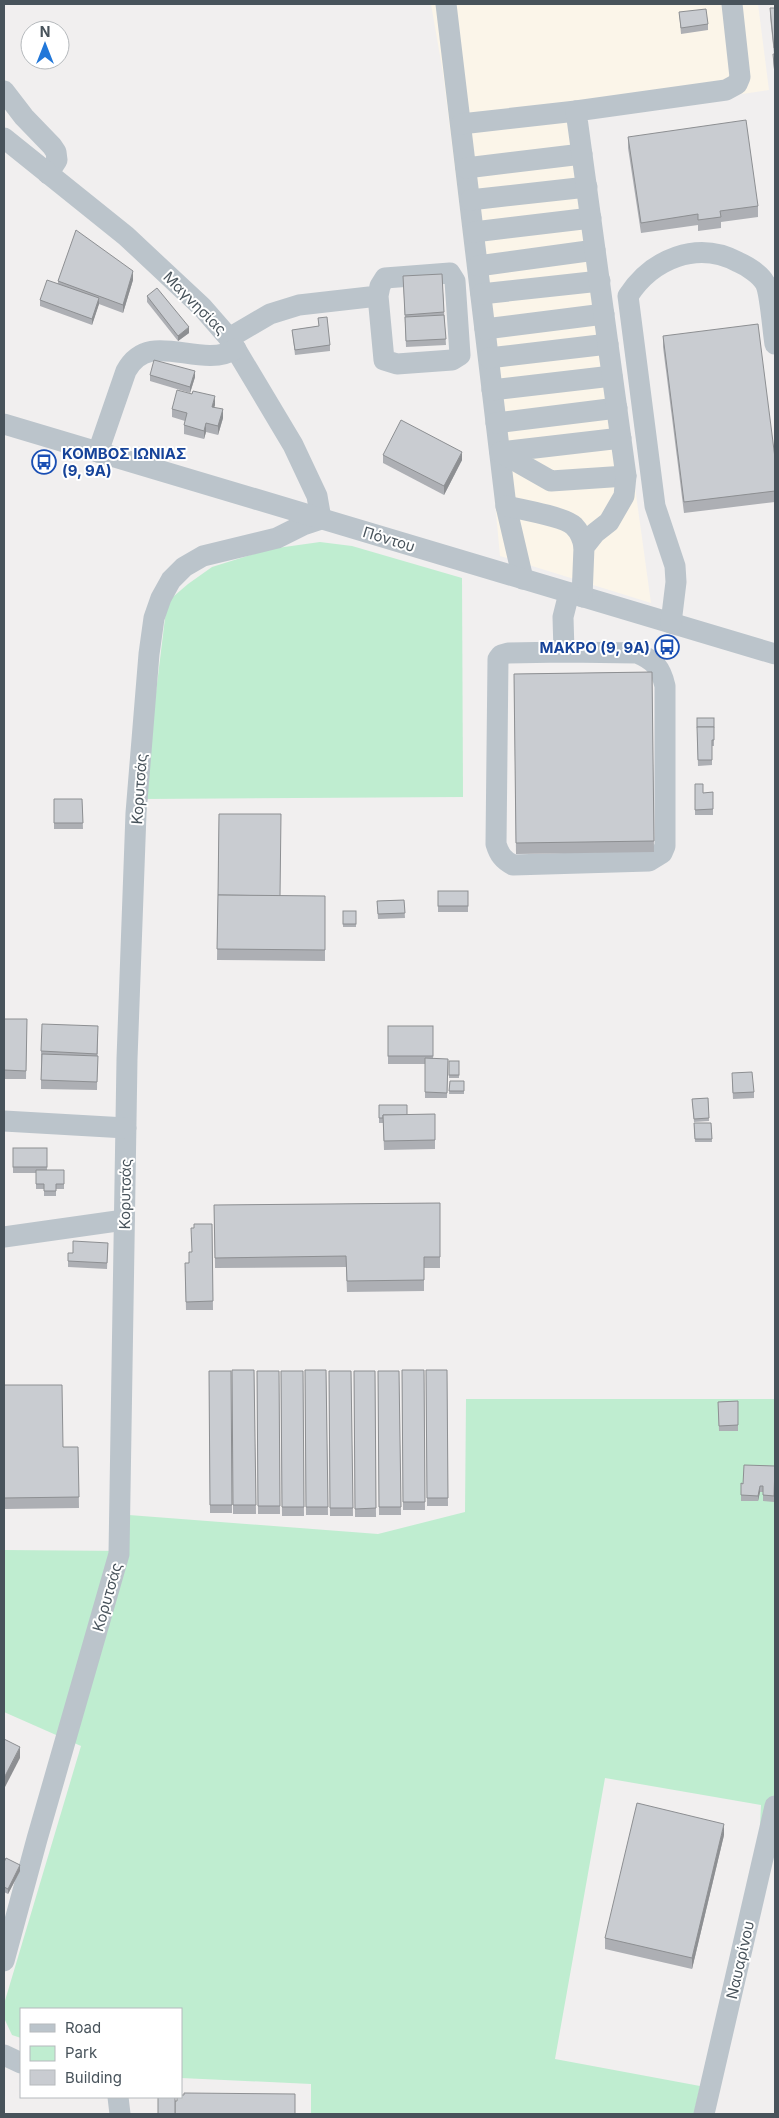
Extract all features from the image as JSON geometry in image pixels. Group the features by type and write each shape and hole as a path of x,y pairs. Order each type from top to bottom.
{"street":[{"path":"446,4 506,506 523,579"},
{"path":"461,124 576,112 726,90 737,84 740,77 732,4"},
{"path":"4,91 24,117 56,152 57,160 48,174"},
{"path":"576,112 626,476 624,496 609,522 594,533 584,547"},
{"name":"Μαγνησίας","path":"4,138 126,236 202,307 233,344 304,468 317,496 321,519"},
{"path":"466,168 582,154"},
{"path":"470,200 587,187"},
{"path":"474,232 591,218"},
{"path":"478,266 595,250"},
{"path":"671,623 676,582 675,566 655,506 628,296 644,275 666,260 692,253 706,253 733,259 756,274 766,284 775,344"},
{"path":"450,273 455,281 460,355 452,360 416,363 397,364 384,360 378,296 380,286 385,278 450,273"},
{"path":"481,294 600,281"},
{"path":"98,452 126,372 139,355 161,350 209,357 226,355 233,344 270,314 299,305 378,296"},
{"path":"485,329 604,314"},
{"path":"488,358 608,344"},
{"path":"492,390 612,376"},
{"path":"496,423 617,408"},
{"name":"Πόντου","path":"4,424 775,654"},
{"path":"500,452 621,438"},
{"path":"500,452 551,481 626,476"},
{"path":"506,506 548,516 573,525 584,540 576,595 564,617 564,652"},
{"name":"Κορυτσάς","path":"4,1961 119,1554 126,1128 136,813 149,654 154,618 161,598 168,586 184,567 203,556 277,538 303,525 321,519"},
{"path":"564,652 637,653 647,657 656,664 662,673 665,686 665,846 662,853 649,861 640,863 513,865 498,852 496,844 498,660 501,655 508,653 564,652"},
{"path":"4,1121 126,1128"},
{"path":"4,1237 124,1220"},
{"name":"Ναυαρίνου","path":"704,2114 775,1806"},
{"path":"4,2055 20,2063"},
{"path":"118,2098 120,2114"}],"shaded area":[{"path":"431,4 758,4 769,90 584,118 651,603 500,556 491,458 443,73"}],"green space":[{"path":"320,542 352,546 462,578 463,797 143,799 167,602 212,567 270,549"},
{"path":"466,1399 775,1399 775,1830 760,1826 761,1805 605,1778 555,2059 700,2086 694,2114 311,2114 311,2084 182,2078 182,2008 20,2008 20,2038 12,2035 4,2018 4,2004 81,1746 4,1712 4,1550 128,1551 129,1515 378,1534 465,1512"}],"building":[{"path":"770,8 775,8 775,48 774,48"},
{"path":"706,9 708,24 681,28 679,12"},
{"path":"773,54 775,54 775,74"},
{"path":"746,120 758,206 720,211 721,217 698,220 698,214 641,223 628,137"},
{"path":"76,230 133,271 123,305 58,281"},
{"path":"442,274 444,312 405,315 403,276"},
{"path":"47,280 99,298 92,319 40,300"},
{"path":"157,288 189,327 178,336 147,296"},
{"path":"444,315 446,339 406,341 405,317"},
{"path":"327,317 330,345 295,350 292,330 319,326 318,318"},
{"path":"758,324 775,458 775,491 684,502 663,336"},
{"path":"154,360 195,371 190,387 150,375"},
{"path":"177,390 192,394 193,391 215,396 212,407 223,409 218,426 206,423 204,431 184,425 187,413 172,409"},
{"path":"401,420 462,452 444,486 383,455"},
{"path":"652,672 654,841 516,843 514,674"},
{"path":"697,718 714,718 714,727 697,727"},
{"path":"697,727 714,727 712,760 698,760"},
{"path":"695,784 703,784 703,793 713,792 713,809 695,810"},
{"path":"54,799 82,799 83,823 54,823"},
{"path":"219,814 281,814 280,896 218,895"},
{"path":"438,891 468,891 468,906 438,906"},
{"path":"218,895 325,896 325,950 217,949"},
{"path":"404,900 405,913 378,914 377,901"},
{"path":"343,911 356,911 356,924 343,924"},
{"path":"4,1019 27,1019 26,1071 4,1070"},
{"path":"42,1024 98,1026 97,1054 41,1051"},
{"path":"388,1026 433,1026 433,1056 388,1056"},
{"path":"42,1054 98,1056 97,1082 41,1080"},
{"path":"425,1058 448,1059 447,1093 425,1092"},
{"path":"449,1061 459,1061 459,1075 449,1075"},
{"path":"752,1072 754,1092 733,1093 732,1073"},
{"path":"450,1081 464,1081 464,1091 449,1091"},
{"path":"708,1098 709,1118 694,1119 692,1099"},
{"path":"379,1105 407,1105 407,1115 383,1115 383,1118 379,1118"},
{"path":"435,1114 435,1140 384,1141 383,1115"},
{"path":"694,1123 711,1123 712,1139 695,1139"},
{"path":"13,1148 47,1148 47,1167 13,1167"},
{"path":"36,1170 64,1170 64,1184 56,1184 56,1191 44,1191 44,1184 36,1184"},
{"path":"440,1203 440,1257 424,1257 424,1280 347,1281 346,1256 215,1258 214,1205"},
{"path":"194,1224 212,1224 213,1301 186,1302 185,1263 189,1263 189,1252 192,1252 191,1228 194,1228"},
{"path":"73,1241 108,1243 107,1263 68,1261 68,1253 73,1253"},
{"path":"232,1370 254,1370 256,1505 233,1505"},
{"path":"305,1370 326,1370 328,1507 306,1507"},
{"path":"402,1370 424,1370 425,1502 403,1502"},
{"path":"426,1370 447,1370 448,1498 427,1498"},
{"path":"209,1371 231,1371 232,1505 210,1505"},
{"path":"257,1371 279,1371 280,1506 258,1506"},
{"path":"281,1371 303,1371 304,1507 282,1507"},
{"path":"329,1371 351,1371 353,1508 330,1508"},
{"path":"354,1371 375,1371 376,1508 355,1509"},
{"path":"378,1371 399,1371 401,1507 379,1507"},
{"path":"4,1385 62,1385 63,1447 78,1447 79,1497 4,1498"},
{"path":"738,1401 738,1425 719,1426 718,1402"},
{"path":"744,1465 775,1466 774,1496 763,1495 763,1486 760,1486 758,1496 741,1495"},
{"path":"4,1739 20,1747 4,1778"},
{"path":"637,1803 724,1824 692,1958 605,1938"},
{"path":"6,1858 20,1865 8,1889 4,1887 4,1862"},
{"path":"184,2093 295,2094 295,2114 175,2114 175,2101"},
{"path":"158,2098 175,2098 175,2114 158,2114"}],"place":[{"name":"ΚΟΜΒΟΣ ΙΩΝΙΑΣ (9, 9Α)","path":"44,462"},
{"name":"ΜΑΚΡΟ (9, 9Α)","path":"667,647"}]}
